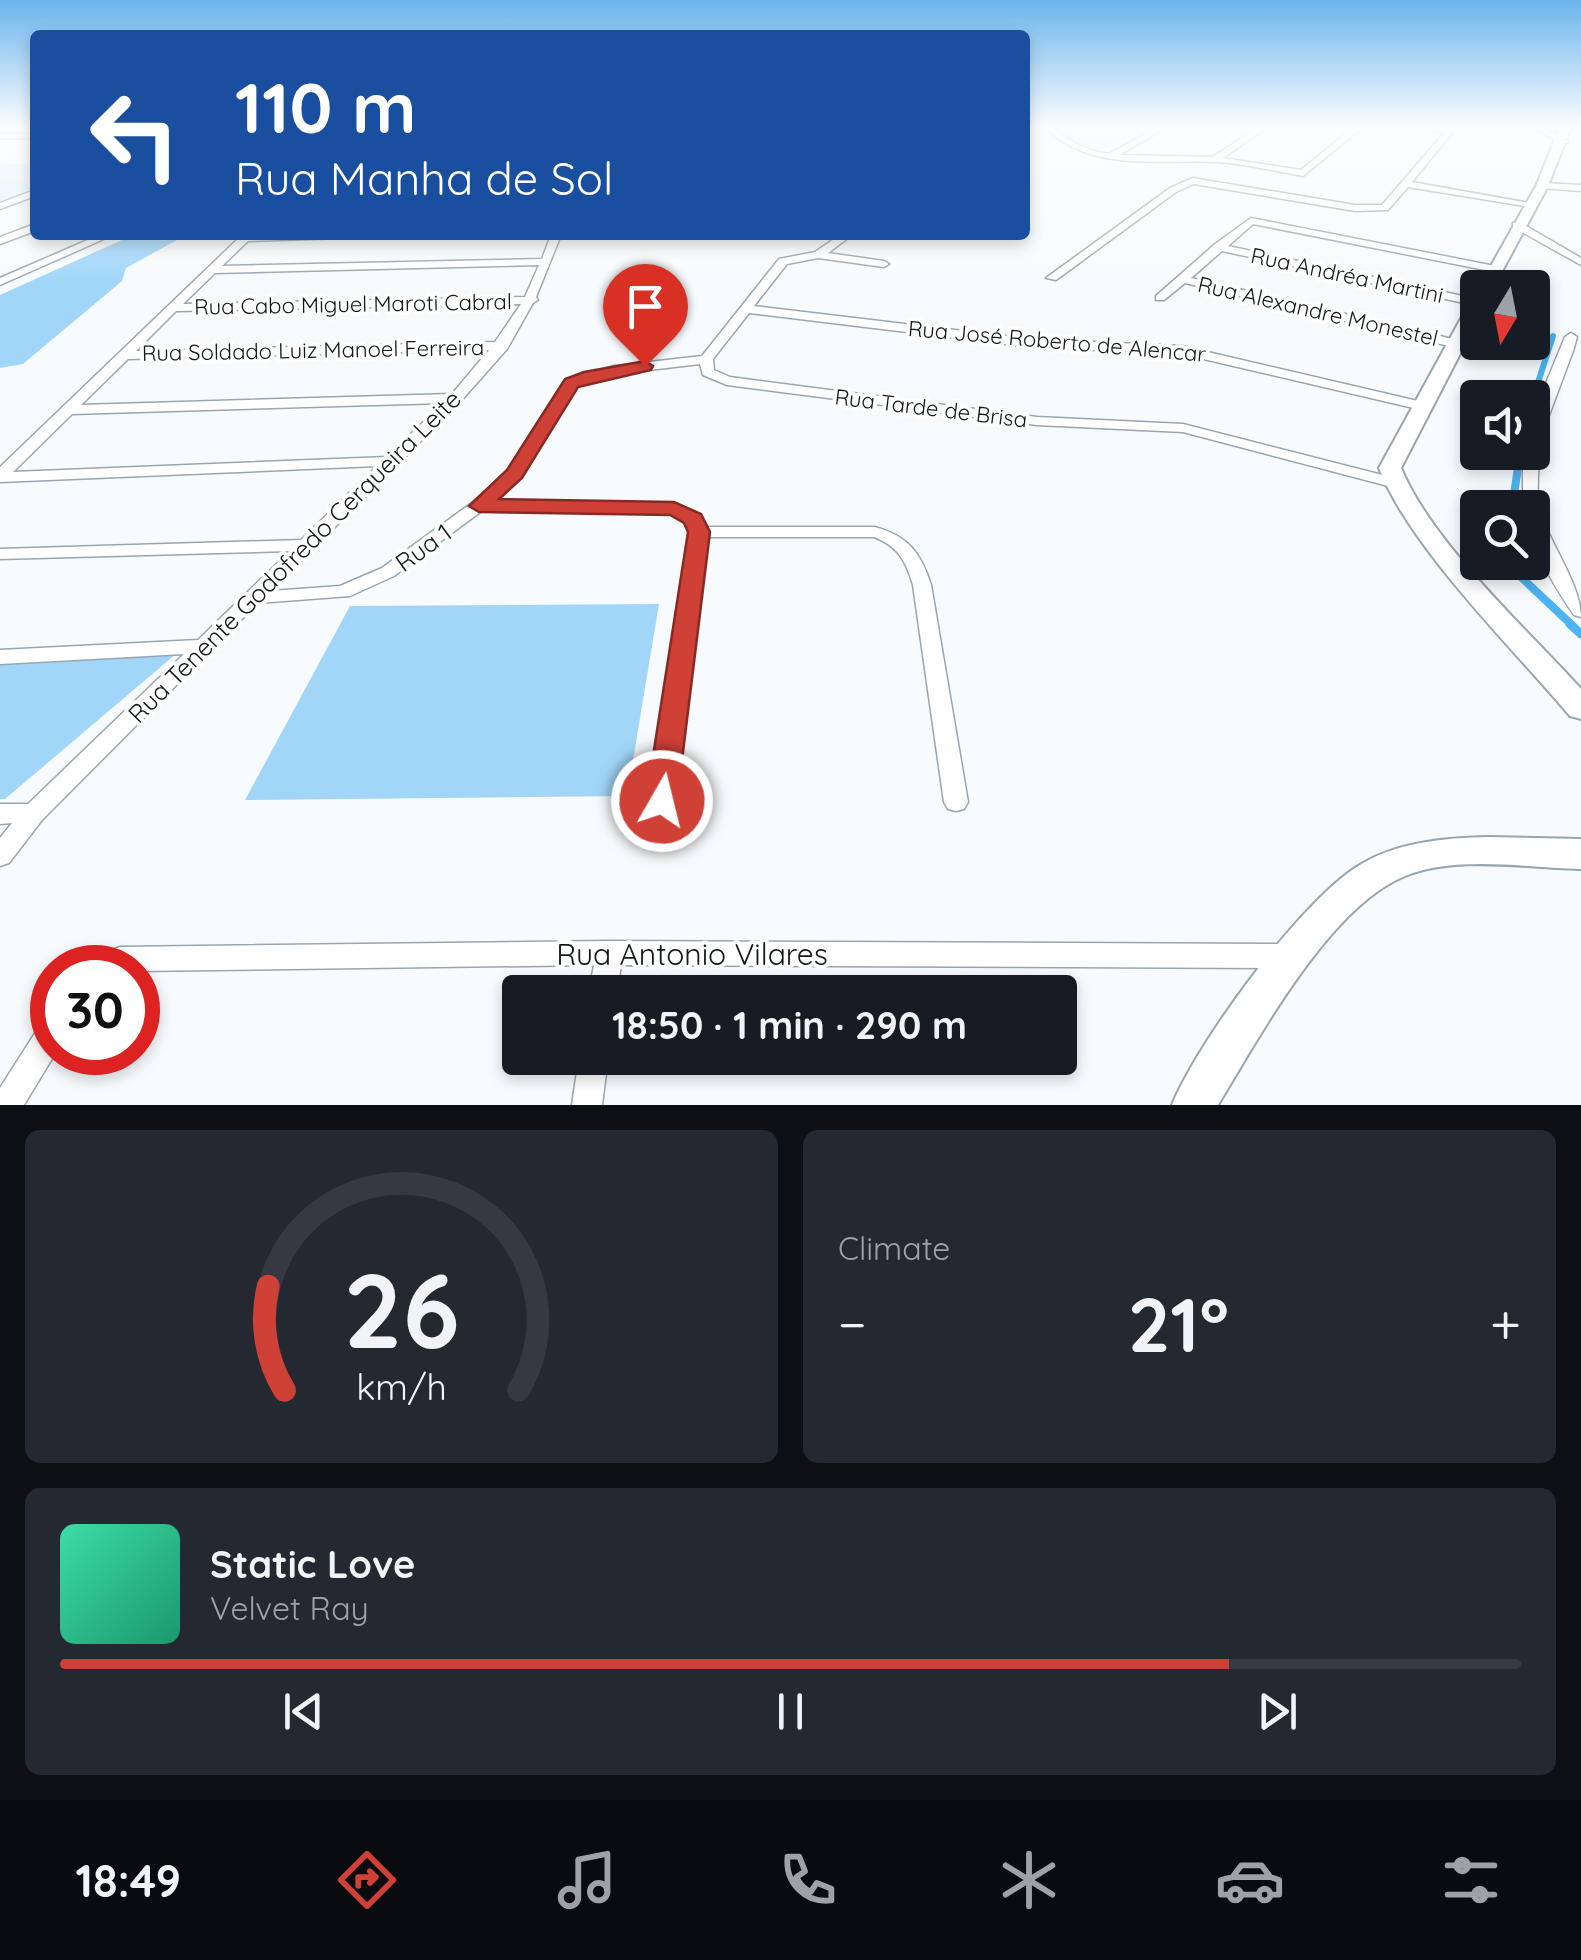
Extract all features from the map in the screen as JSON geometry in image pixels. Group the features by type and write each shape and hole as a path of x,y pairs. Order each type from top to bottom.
{"main road":[{"path":"1495,269 1545,179"},
{"path":"1460,332 1390,468 1392,482 1428,531 1581,708"},
{"path":"1194,1105 1289,956 1381,869 1440,855 1581,854"}],"street":[{"path":"1052,278 1183,184 1218,183 1379,210 1412,179"},
{"path":"1408,184 1530,204"},
{"path":"1542,186 1581,188"},
{"path":"0,206 30,195"},
{"path":"1160,298 1247,222 1256,221 1495,269"},
{"path":"1517,226 1581,262"},
{"path":"0,241 30,229"},
{"path":"0,282 97,240"},
{"path":"3,470 242,240"},
{"name":"Rua Tenente Godofredo Cerqueira Leite","path":"0,856 34,813 456,398 502,346 532,300 555,240"},
{"path":"818,254 839,240"},
{"name":"Rua Andréa Martini","path":"1218,247 1460,298"},
{"path":"706,358 748,309 776,264 818,254 884,264"},
{"path":"214,270 548,262"},
{"name":"Rua Alexandre Monestel","path":"1183,279 1453,344"},
{"name":"Rua Cabo Miguel Maroti Cabral","path":"173,308 532,300"},
{"name":"Rua José Roberto de Alencar","path":"748,309 1031,343 1182,350 1422,406"},
{"path":"1550,398 1567,372 1571,338"},
{"name":"Rua Soldado Luiz Manoel Ferreira","path":"124,355 502,346"},
{"name":"Rua Tarde de Brisa","path":"706,358 708,372 727,381 1049,422 1182,428 1392,482"},
{"name":"Rua 1","path":"252,598 342,592 388,572 479,506 515,474 571,383 614,370 706,358"},
{"path":"68,410 456,398"},
{"path":"3,470 391,462"},
{"path":"479,506 674,509 693,519 699,532 662,801"},
{"path":"699,532 875,532 896,538 913,554 956,802"},
{"path":"0,554 306,545"},
{"path":"1550,554 1562,584 1581,611"},
{"path":"0,657 204,646"},
{"path":"0,814 34,813"},
{"path":"606,975 609,953"},
{"name":"Rua Antonio Vilares","path":"160,958 609,953 1289,956"},
{"path":"7,1105 30,1068"},
{"path":"587,1105 591,1075"}],"shaded area":[{"path":"0,179 30,179 30,190 0,201"},
{"path":"122,240 177,240 126,268 122,281 23,364 0,368 0,295"},
{"path":"659,604 627,796 245,800 350,606"},
{"path":"176,654 5,799 0,799 0,662"}],"waterway":[{"path":"1539,380 1553,336"},
{"path":"1515,490 1518,470"},
{"path":"1524,580 1573,626"},
{"path":"1570,624 1581,634"}],"route":[{"path":"645,366 614,370 571,383 515,474 479,506 645,507 674,509 693,519 699,532 662,801"}]}
